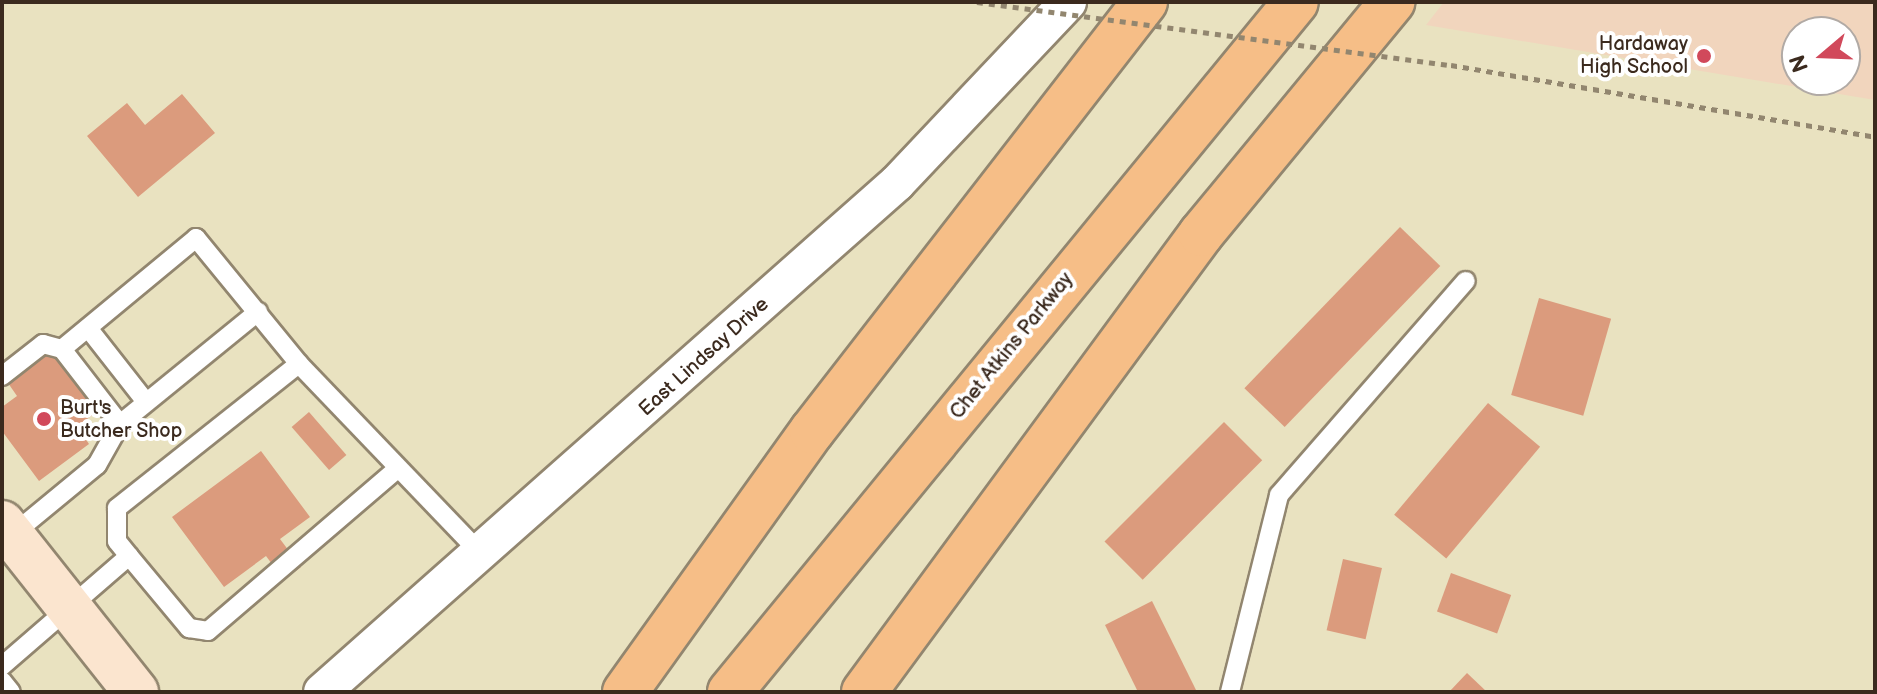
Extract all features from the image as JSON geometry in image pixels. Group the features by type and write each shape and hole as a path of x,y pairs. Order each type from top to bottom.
{"highway":[{"path":"625,692 812,431 1145,2"},
{"name":"Chet Atkins Parkway","path":"730,692 1296,2"},
{"path":"864,692 1201,234 1392,2"}],"main road":[{"path":"7,529 136,692"}],"street":[{"name":"East Lindsay Drive","path":"322,692 482,555 897,183 1068,2"}],"lane":[{"path":"62,349 196,238 299,364 482,555"},
{"path":"1230,692 1279,495 1466,281"},
{"path":"7,529 97,465 120,424 258,312"},
{"path":"88,328 146,402"},
{"path":"2,376 43,344 62,349 120,424"},
{"path":"299,364 117,508 117,541 189,628 208,631 398,468"},
{"path":"2,666 129,556"},
{"path":"2,681 11,692"}],"path":[{"path":"977,2 1451,65 1875,137"}],"shaded area":[{"name":"Hardaway High School","path":"1444,2 1875,2 1875,100 1851,96 1861,96 1861,16 1781,16 1781,84 1426,25"}],"building":[{"path":"182,94 215,133 138,197 87,136 127,103 145,125"},
{"path":"1400,227 1440,266 1285,427 1244,388"},
{"path":"1539,298 1611,319 1583,416 1511,395"},
{"name":"Burt's Butcher Shop","path":"53,350 97,412 77,426 89,444 39,481 2,431 2,407 17,396 8,383"},
{"path":"1488,403 1540,447 1446,559 1394,515"},
{"path":"309,412 346,455 329,470 292,427"},
{"path":"1224,422 1262,460 1143,580 1104,542"},
{"path":"261,451 310,517 280,539 301,567 284,580 266,556 224,587 172,517"},
{"path":"1343,559 1382,568 1366,639 1327,630"},
{"path":"1451,573 1511,595 1497,633 1437,612"},
{"path":"1152,601 1197,692 1138,692 1105,625"},
{"path":"1467,673 1487,692 1449,692"}],"place":[{"name":"Hardaway High School","path":"1704,56"},
{"name":"Burt's Butcher Shop","path":"44,419"}]}
